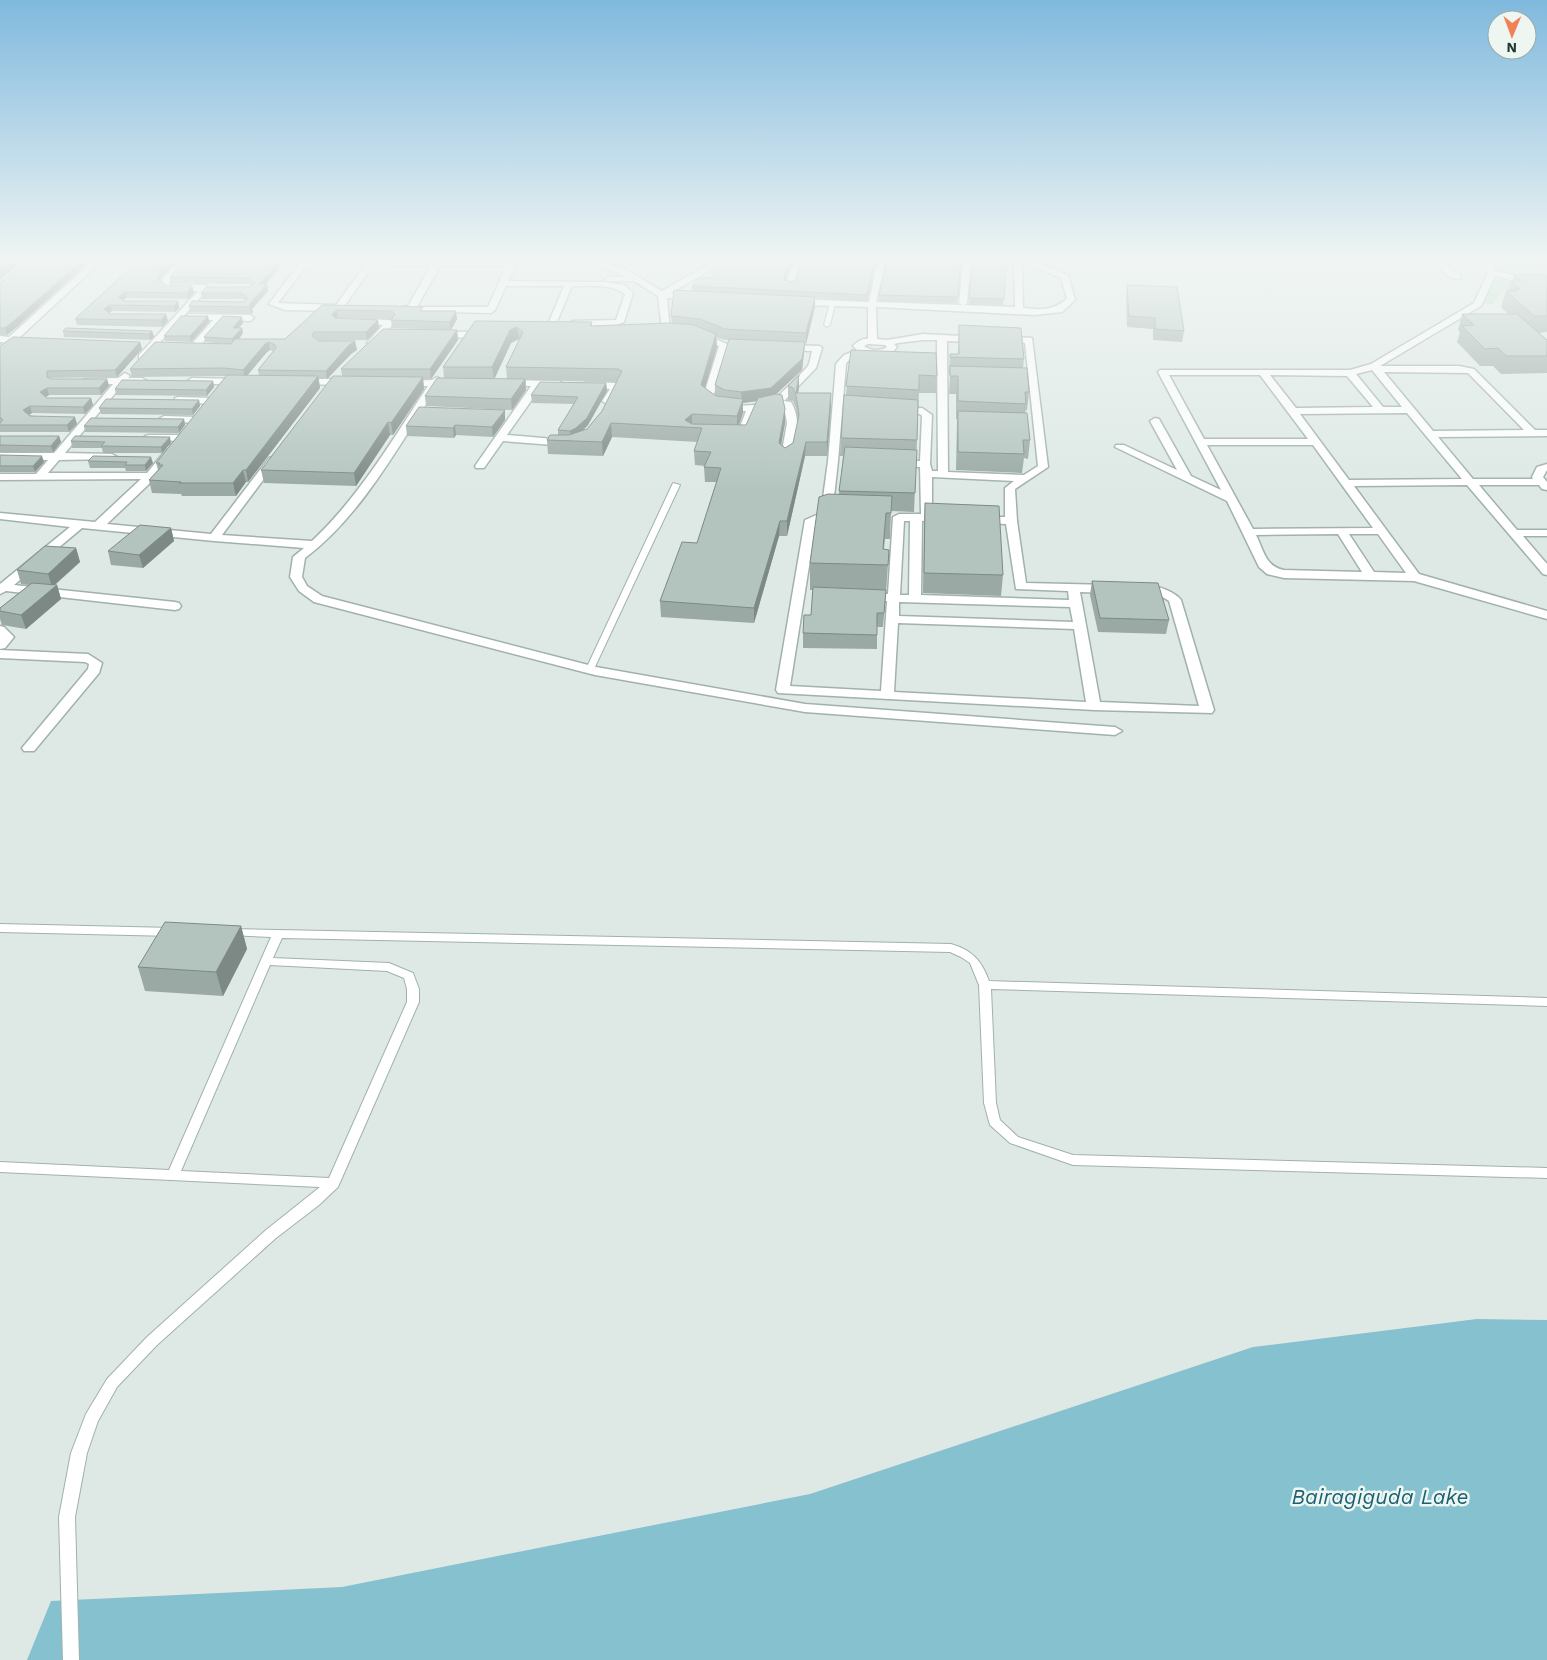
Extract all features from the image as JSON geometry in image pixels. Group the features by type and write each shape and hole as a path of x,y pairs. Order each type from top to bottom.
{"street":[{"path":"0,350 15,336"},
{"path":"40,476 78,437 89,418 157,336"},
{"path":"194,347 203,336"},
{"path":"366,346 381,336"},
{"path":"704,336 729,345 708,397 711,402 717,406 754,408 776,403 788,404 792,410 790,438 786,457"},
{"path":"776,403 813,366 819,336"},
{"path":"873,336 873,341"},
{"path":"1376,368 1426,336"},
{"path":"863,351 858,346 860,343 873,341 888,343 910,338 1029,340 1029,381 1034,427 1043,467 1010,488 1011,521 1020,586 1165,592 1175,600 1207,710 783,690 804,595 811,520 830,515 838,461 843,359 863,351 882,353 890,350 892,347 888,343"},
{"path":"0,339 39,341"},
{"path":"942,339 948,379 943,475"},
{"path":"148,346 169,346"},
{"path":"780,347 817,348"},
{"path":"1376,368 1470,482 1547,571"},
{"path":"1532,433 1470,371 1459,369 1376,368 1350,373 1163,372 1249,532 1264,567 1284,574 1415,577 1547,615"},
{"path":"329,386 344,370"},
{"path":"1263,372 1415,577"},
{"path":"1350,373 1380,410"},
{"path":"503,376 499,383 616,386 602,410"},
{"path":"398,383 438,379 462,383"},
{"path":"438,379 421,411 352,506 331,531 299,557 296,577 303,588 318,599 590,670 805,708 1115,731"},
{"path":"73,381 149,381"},
{"path":"178,381 250,382"},
{"path":"98,526 150,476 161,457 183,438 226,381"},
{"path":"286,382 329,386 360,382"},
{"path":"480,466 500,438 511,415 538,384"},
{"path":"163,400 212,400"},
{"path":"722,434 742,435 750,412 754,408"},
{"path":"884,410 926,413 926,518 915,598"},
{"path":"1293,411 1410,410"},
{"path":"158,419 197,420"},
{"path":"1155,421 1187,478"},
{"path":"1430,434 1547,433"},
{"path":"55,437 78,437"},
{"path":"143,438 183,438"},
{"path":"500,438 571,444 576,442"},
{"path":"1202,442 1316,442"},
{"path":"1120,447 1231,498"},
{"path":"214,538 279,452"},
{"path":"0,456 126,457"},
{"path":"888,463 926,469 943,475 1027,478"},
{"path":"1544,485 1537,477 1541,469 1547,467"},
{"path":"0,477 150,476"},
{"path":"1346,483 1470,482 1544,485"},
{"path":"0,516 214,538 315,545"},
{"path":"888,696 894,598 894,517 926,518"},
{"path":"973,520 1011,521"},
{"path":"2,589 79,525"},
{"path":"1341,531 1370,576"},
{"path":"1249,532 1381,531"},
{"path":"1514,533 1547,533"},
{"path":"1073,588 1094,706"},
{"path":"2,589 175,606"},
{"path":"856,597 1076,604"},
{"path":"892,619 1081,626"},
{"path":"0,630 8,636 0,645"},
{"path":"0,654 88,658 96,663 94,670 28,748"},
{"path":"900,715 902,706 907,704 955,705 958,703 958,699"}],"lane":[{"path":"590,670 676,485"},
{"path":"0,928 180,932"},
{"path":"219,933 951,948 965,953 978,963 984,985 990,1103 994,1122 1014,1140 1073,1160 1547,1174"},
{"path":"173,1175 278,934"},
{"path":"71,1660 67,1517 79,1453 91,1419 112,1383 152,1341 271,1234 314,1201 333,1183 413,1002 413,989 409,976 389,967 267,961"},
{"path":"984,985 1547,1002"},
{"path":"0,1167 333,1183"}],"water":[{"name":"Bairagiguda Lake","path":"1477,1319 1547,1320 1547,1660 27,1660 51,1601 342,1587 810,1494 1253,1347"}],"building":[{"path":"204,336 234,336 232,339"},
{"path":"288,336 313,336 319,341 355,341 349,345 326,371 258,370 276,348 275,345 269,342 265,344 243,370 224,368 130,369 155,342 231,344 235,339 285,339"},
{"path":"375,336 453,336 430,369 341,369"},
{"path":"464,336 507,336 492,367 443,367"},
{"path":"521,336 715,336 701,385 716,396 743,399 737,416 692,414 685,420 692,424 746,425 758,398 776,394 782,395 785,409 779,443 785,448 793,443 799,415 796,395 793,388 788,386 799,375 796,393 831,393 827,442 806,442 787,521 780,521 754,608 660,601 682,542 697,543 721,468 704,467 711,452 694,451 702,428 611,423 602,442 547,440 550,435 569,435 587,429 602,411 622,371 618,369 506,367"},
{"path":"959,336 1022,336 1024,359 950,357 950,354 959,354"},
{"path":"1472,336 1543,336 1547,340 1547,356 1506,356 1498,348 1485,349"},
{"path":"13,337 140,342 115,370 47,371 47,377 51,379 107,379 99,388 47,388 40,392 47,398 91,398 83,407 30,406 23,410 30,416 75,417 67,425 0,425 3,420 0,419 0,346"},
{"path":"729,339 805,342 802,359 771,388 741,392 725,390 715,385"},
{"path":"851,350 936,353 937,376 919,375 919,390 846,386"},
{"path":"950,366 1027,368 1029,392 1025,392 1026,404 958,401 958,376 950,376"},
{"path":"227,375 318,376 246,470 243,470 233,483 179,483 181,482 149,480 163,465 156,463"},
{"path":"333,376 423,377 391,423 388,422 354,473 261,470"},
{"path":"437,378 525,379 511,399 425,396"},
{"path":"122,380 213,381 206,390 115,389"},
{"path":"540,382 606,383 587,418 570,431 558,430 578,397 531,395"},
{"path":"844,395 918,400 917,440 841,438"},
{"path":"106,399 199,400 192,409 99,408"},
{"path":"419,407 505,410 492,427 455,425 453,428 406,426"},
{"path":"958,411 1027,413 1030,440 1023,440 1024,454 958,452"},
{"path":"91,418 184,419 178,427 84,426"},
{"path":"0,436 59,436 51,446 0,445"},
{"path":"75,436 170,437 161,447 101,446 105,442 71,441"},
{"path":"845,447 917,450 915,493 839,491"},
{"path":"0,455 42,456 33,466 0,466"},
{"path":"93,456 151,457 145,465 125,465 127,462 88,461"},
{"path":"828,494 892,496 891,513 886,513 883,549 889,550 888,565 810,563 819,497"},
{"path":"925,503 999,506 1003,575 924,573"},
{"path":"140,525 171,528 139,555 108,551"},
{"path":"45,546 76,548 48,574 17,570"},
{"path":"1092,581 1158,583 1169,620 1100,618"},
{"path":"32,583 57,585 21,615 0,611 0,608"},
{"path":"813,587 886,590 884,613 877,613 877,635 803,633 804,615 811,615"},
{"path":"165,922 241,926 216,972 138,967"}]}
